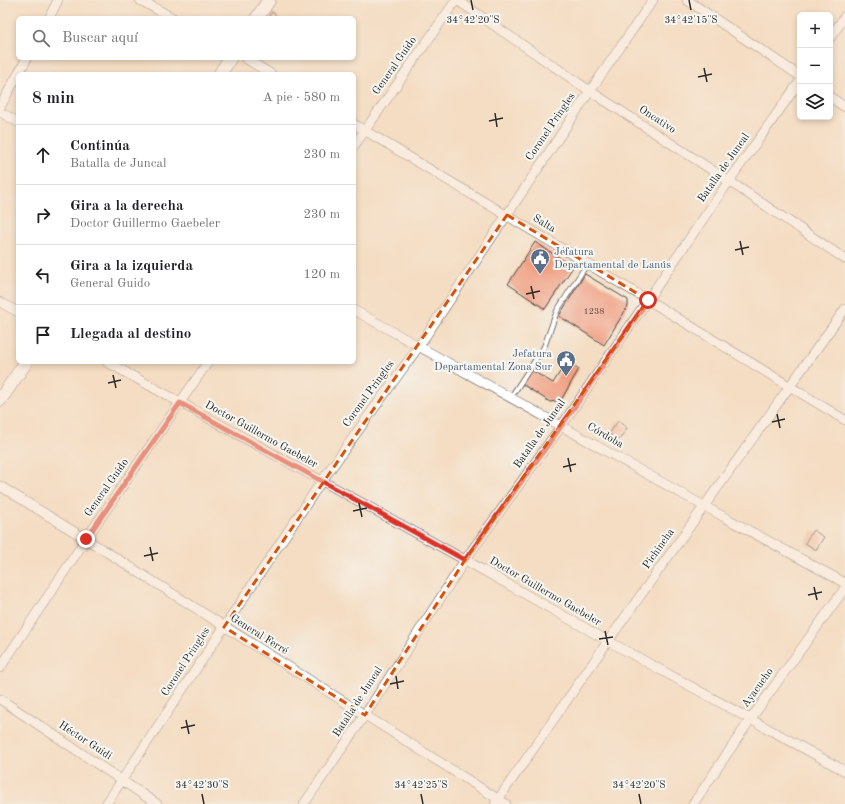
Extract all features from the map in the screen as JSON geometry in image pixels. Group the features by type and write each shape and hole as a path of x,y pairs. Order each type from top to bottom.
{"main road":[{"path":"258,16 269,0"},
{"path":"221,72 229,60"},
{"path":"0,400 25,364"}],"street":[{"path":"50,16 58,0"},
{"path":"140,0 169,16"},
{"name":"Oncativo","path":"456,0 590,91 845,259"},
{"name":"General Guido","path":"356,143 456,0"},
{"name":"Coronel Pringles","path":"106,804 321,482 419,346 590,91 653,0"},
{"path":"687,0 797,74"},
{"path":"833,34 845,16"},
{"path":"19,72 26,60"},
{"path":"248,60 268,72"},
{"path":"0,107 16,78"},
{"name":"Batalla de Juncal","path":"304,804 365,715 465,560 562,425 798,84"},
{"path":"833,99 845,107"},
{"path":"0,112 16,121"},
{"name":"Salta","path":"356,125 845,420"},
{"path":"0,302 16,311"},
{"name":"Pichincha","path":"499,802 608,641 845,309"},
{"name":"Córdoba","path":"356,311 562,425 704,506 845,583"},
{"name":"Doctor Guillermo Gaebeler","path":"111,364 750,720 845,771"},
{"name":"General Guido","path":"0,668 86,539 207,364"},
{"name":"General Ferré","path":"0,486 365,715 499,802"},
{"name":"Ayacucho","path":"693,804 750,720 845,588"},
{"name":"Héctor Guidi","path":"0,699 157,804"}],"lane":[{"path":"511,397 544,347 557,311 587,264"}],"highlighted area":[{"path":"507,215 648,300 465,560 365,715 224,627"}],"building":[{"path":"272,12 277,16 269,16"},
{"name":"Jefatura Departamental de Lanús","path":"535,242 573,267 545,309 508,284"},
{"path":"585,274 628,300 628,306 604,345 559,316"},
{"name":"Jefatura Departamental Zona Sur","path":"567,361 579,369 561,400 550,402 522,384 531,370 553,383"},
{"path":"618,421 627,428 619,440 609,434"},
{"path":"813,530 824,537 816,550 805,543"}],"place":[{"name":"Jefatura Departamental de Lanús","path":"540,275"},
{"name":"Jefatura Departamental Zona Sur","path":"566,377"}],"route":[{"path":"86,539 180,403 465,560 562,425 648,300"}]}
